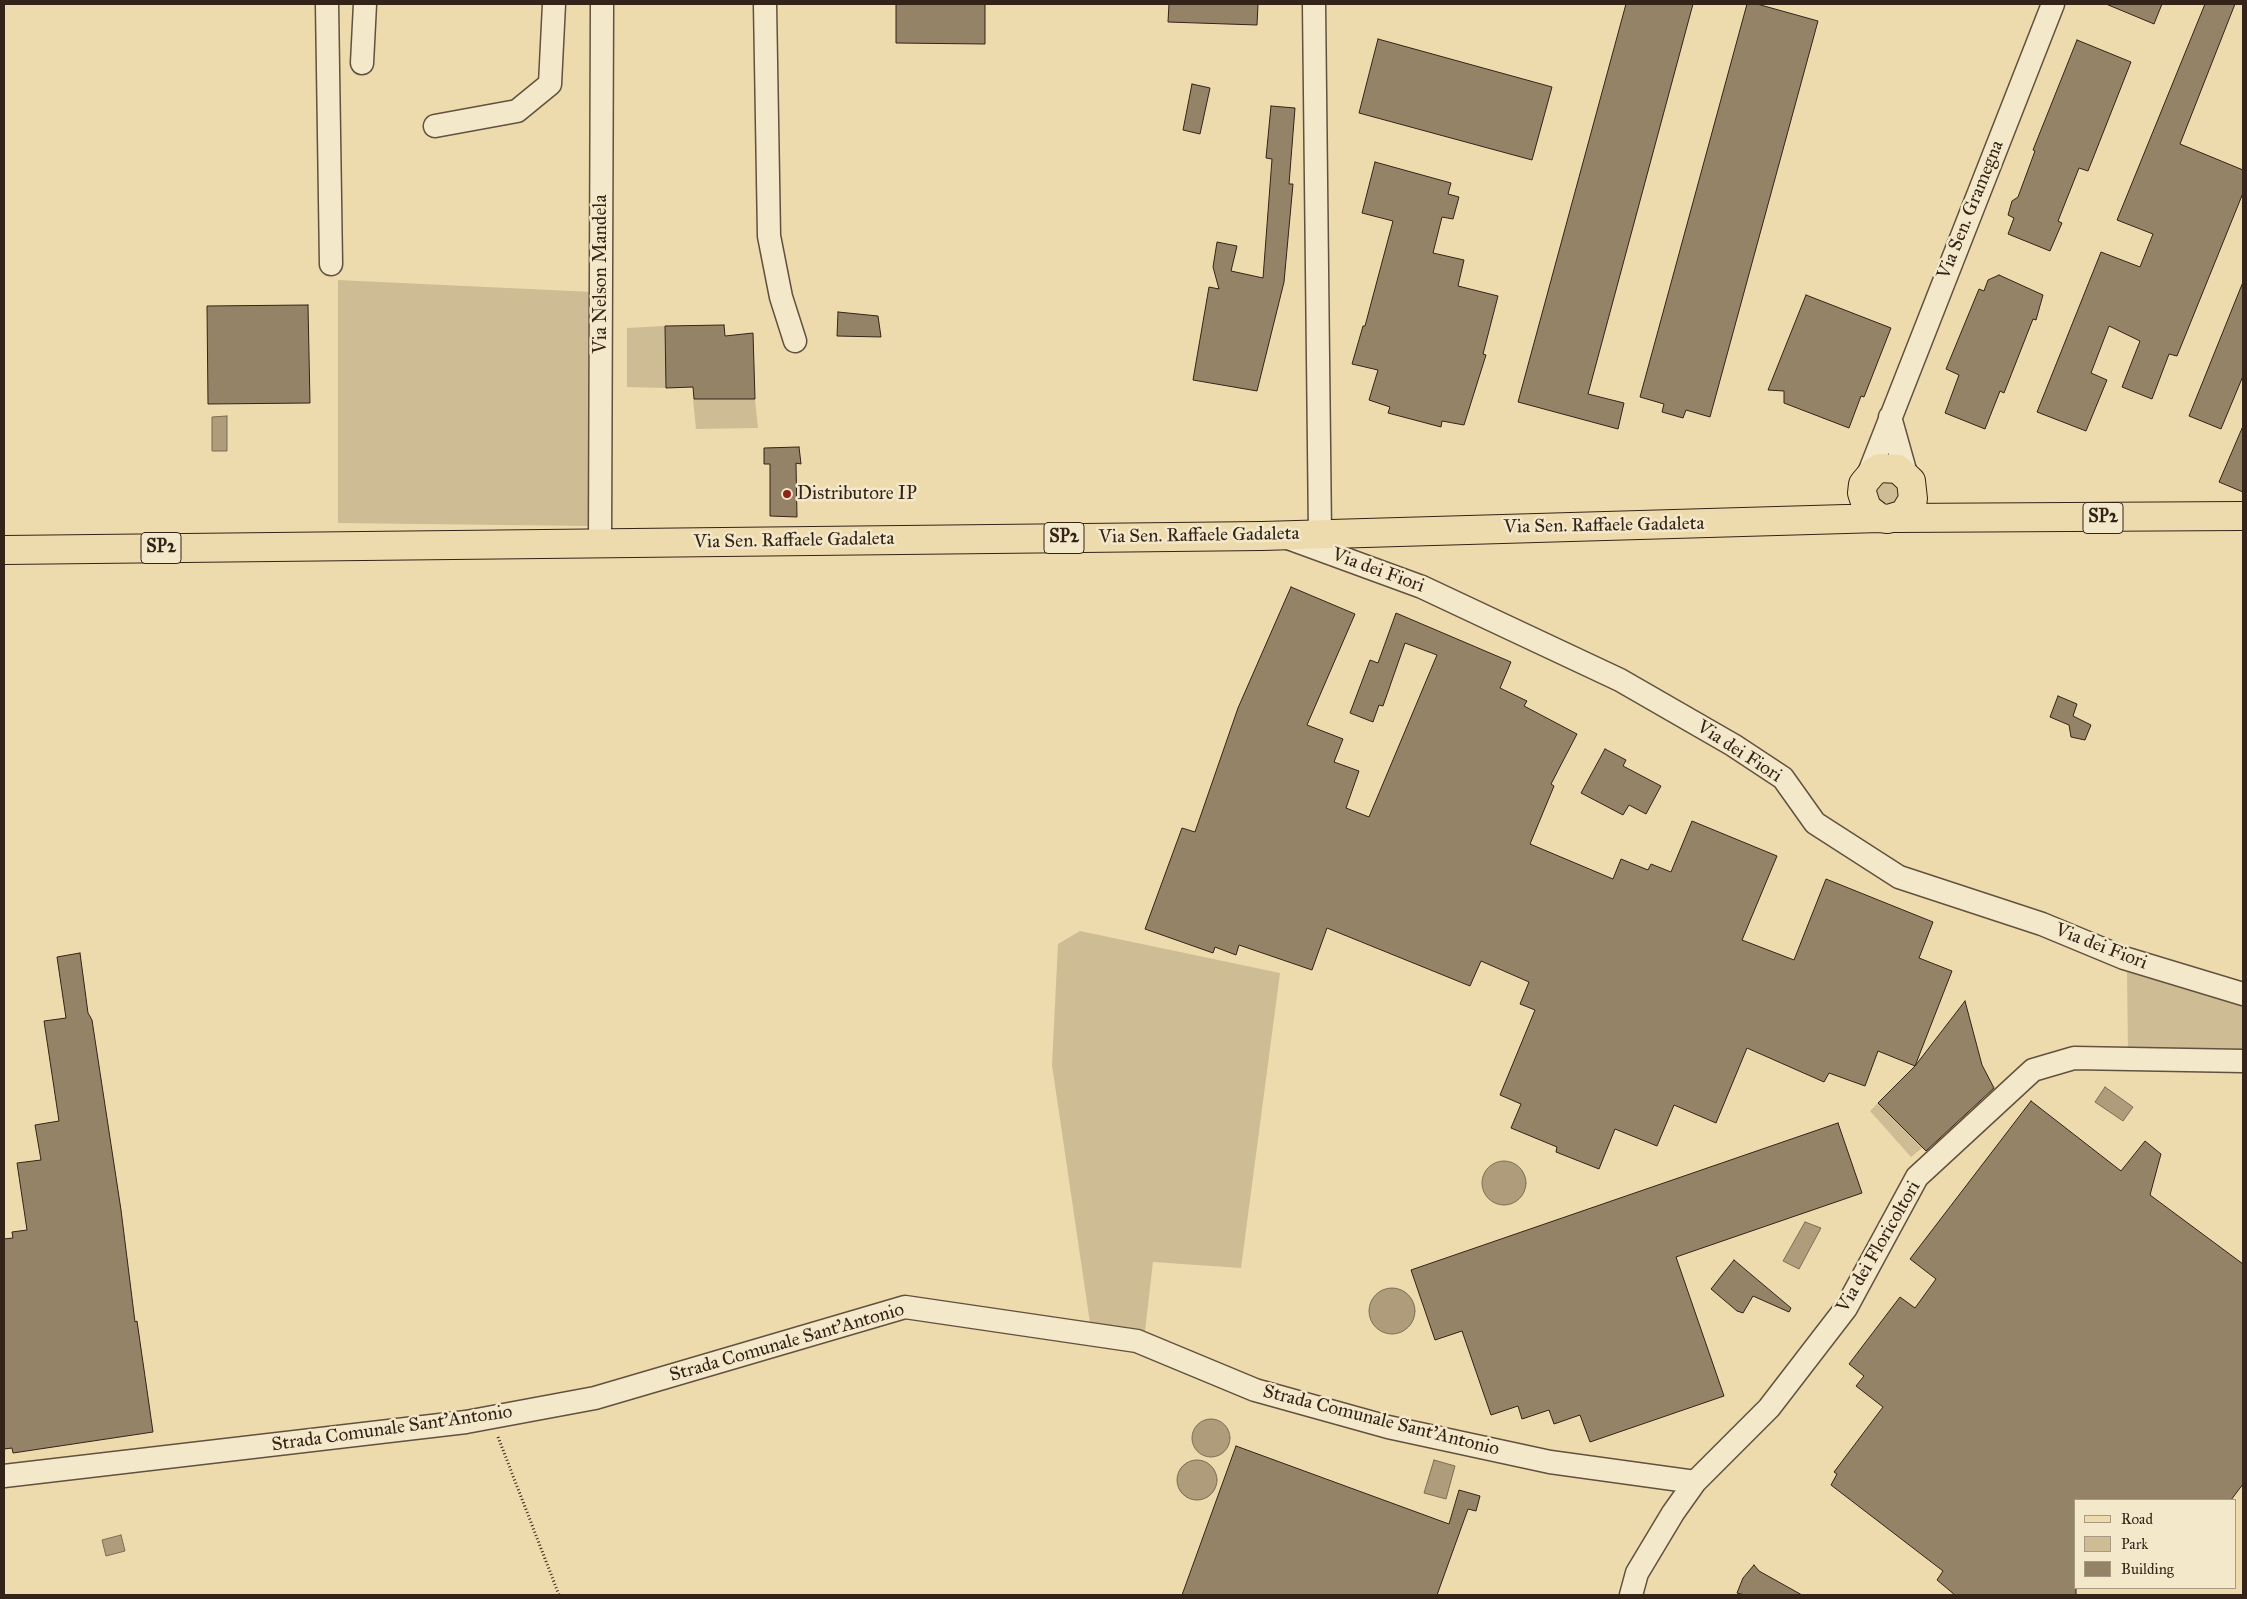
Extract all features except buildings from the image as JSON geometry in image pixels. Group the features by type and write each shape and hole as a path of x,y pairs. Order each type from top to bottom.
{"main road":[{"name":"Via Sen. Raffaele Gadaleta","path":"1809,521 1864,485 1880,468 1889,467 1964,520"},
{"path":"1864,485 1866,508 1888,518 1910,507 1910,482"},
{"name":"Via Sen. Raffaele Gadaleta","path":"4,550 1280,535 1888,518 1964,520 2243,516"}],"street":[{"path":"327,4 330,264"},
{"path":"362,63 366,4"},
{"path":"435,126 517,111 550,84 554,4"},
{"name":"Via Nelson Mandela","path":"600,543 602,4"},
{"path":"765,4 769,236 781,297 795,341"},
{"path":"1314,4 1320,534"},
{"name":"Via Sen. Gramegna","path":"1864,485 2053,4"},
{"path":"1890,417 1910,482"},
{"name":"Via dei Fiori","path":"1280,535 1422,587 1620,680 1733,745 1783,778 1815,823 1899,877 2042,924 2124,958 2243,994"},
{"name":"Via dei Floricoltori","path":"1695,1482 1769,1408 1846,1308 1917,1177 2033,1070 2074,1058 2243,1061"},
{"name":"Strada Comunale Sant'Antonio","path":"4,1476 490,1417 595,1398 905,1307 1137,1341 1255,1390 1388,1427 1550,1462 1695,1482"},
{"path":"1631,1595 1637,1573 1673,1513 1695,1482"}],"path":[{"path":"490,1417 560,1595"}],"green space":[{"path":"338,280 593,292 589,526 338,523"},
{"path":"665,326 666,388 627,387 627,328"},
{"path":"693,399 755,399 758,428 696,429"},
{"path":"1876,481 1906,483 1894,508 1878,503 1873,487"},
{"path":"1080,931 1280,973 1241,1268 1153,1262 1145,1331 1090,1323 1052,1065 1058,944"},
{"path":"2127,971 2243,1005 2243,1055 2128,1052"},
{"path":"1878,1103 1922,1148 1911,1157 1870,1111"}],"shaded area":[{"path":"227,416 227,451 212,451 212,417"},
{"path":"2105,1087 2133,1107 2123,1121 2095,1102"},
{"path":"1504,1161 1516,1165 1522,1171 1526,1183 1522,1195 1516,1201 1504,1205 1492,1201 1486,1195 1482,1183 1486,1171 1492,1165"},
{"path":"1805,1222 1821,1228 1799,1269 1783,1261"},
{"path":"1392,1288 1405,1292 1411,1298 1415,1311 1411,1324 1405,1330 1392,1334 1379,1330 1373,1324 1369,1311 1373,1298 1379,1292"},
{"path":"1211,1419 1225,1424 1230,1438 1225,1452 1211,1457 1197,1452 1192,1438 1197,1424"},
{"path":"1201,1460 1208,1463 1214,1469 1217,1480 1216,1488 1208,1497 1201,1500 1193,1500 1186,1497 1178,1488 1177,1476 1180,1469 1189,1461"},
{"path":"1434,1460 1455,1466 1446,1499 1424,1493"},
{"path":"121,1535 125,1551 106,1556 102,1540"}],"place":[{"name":"Distributore IP","path":"787,494"}]}
